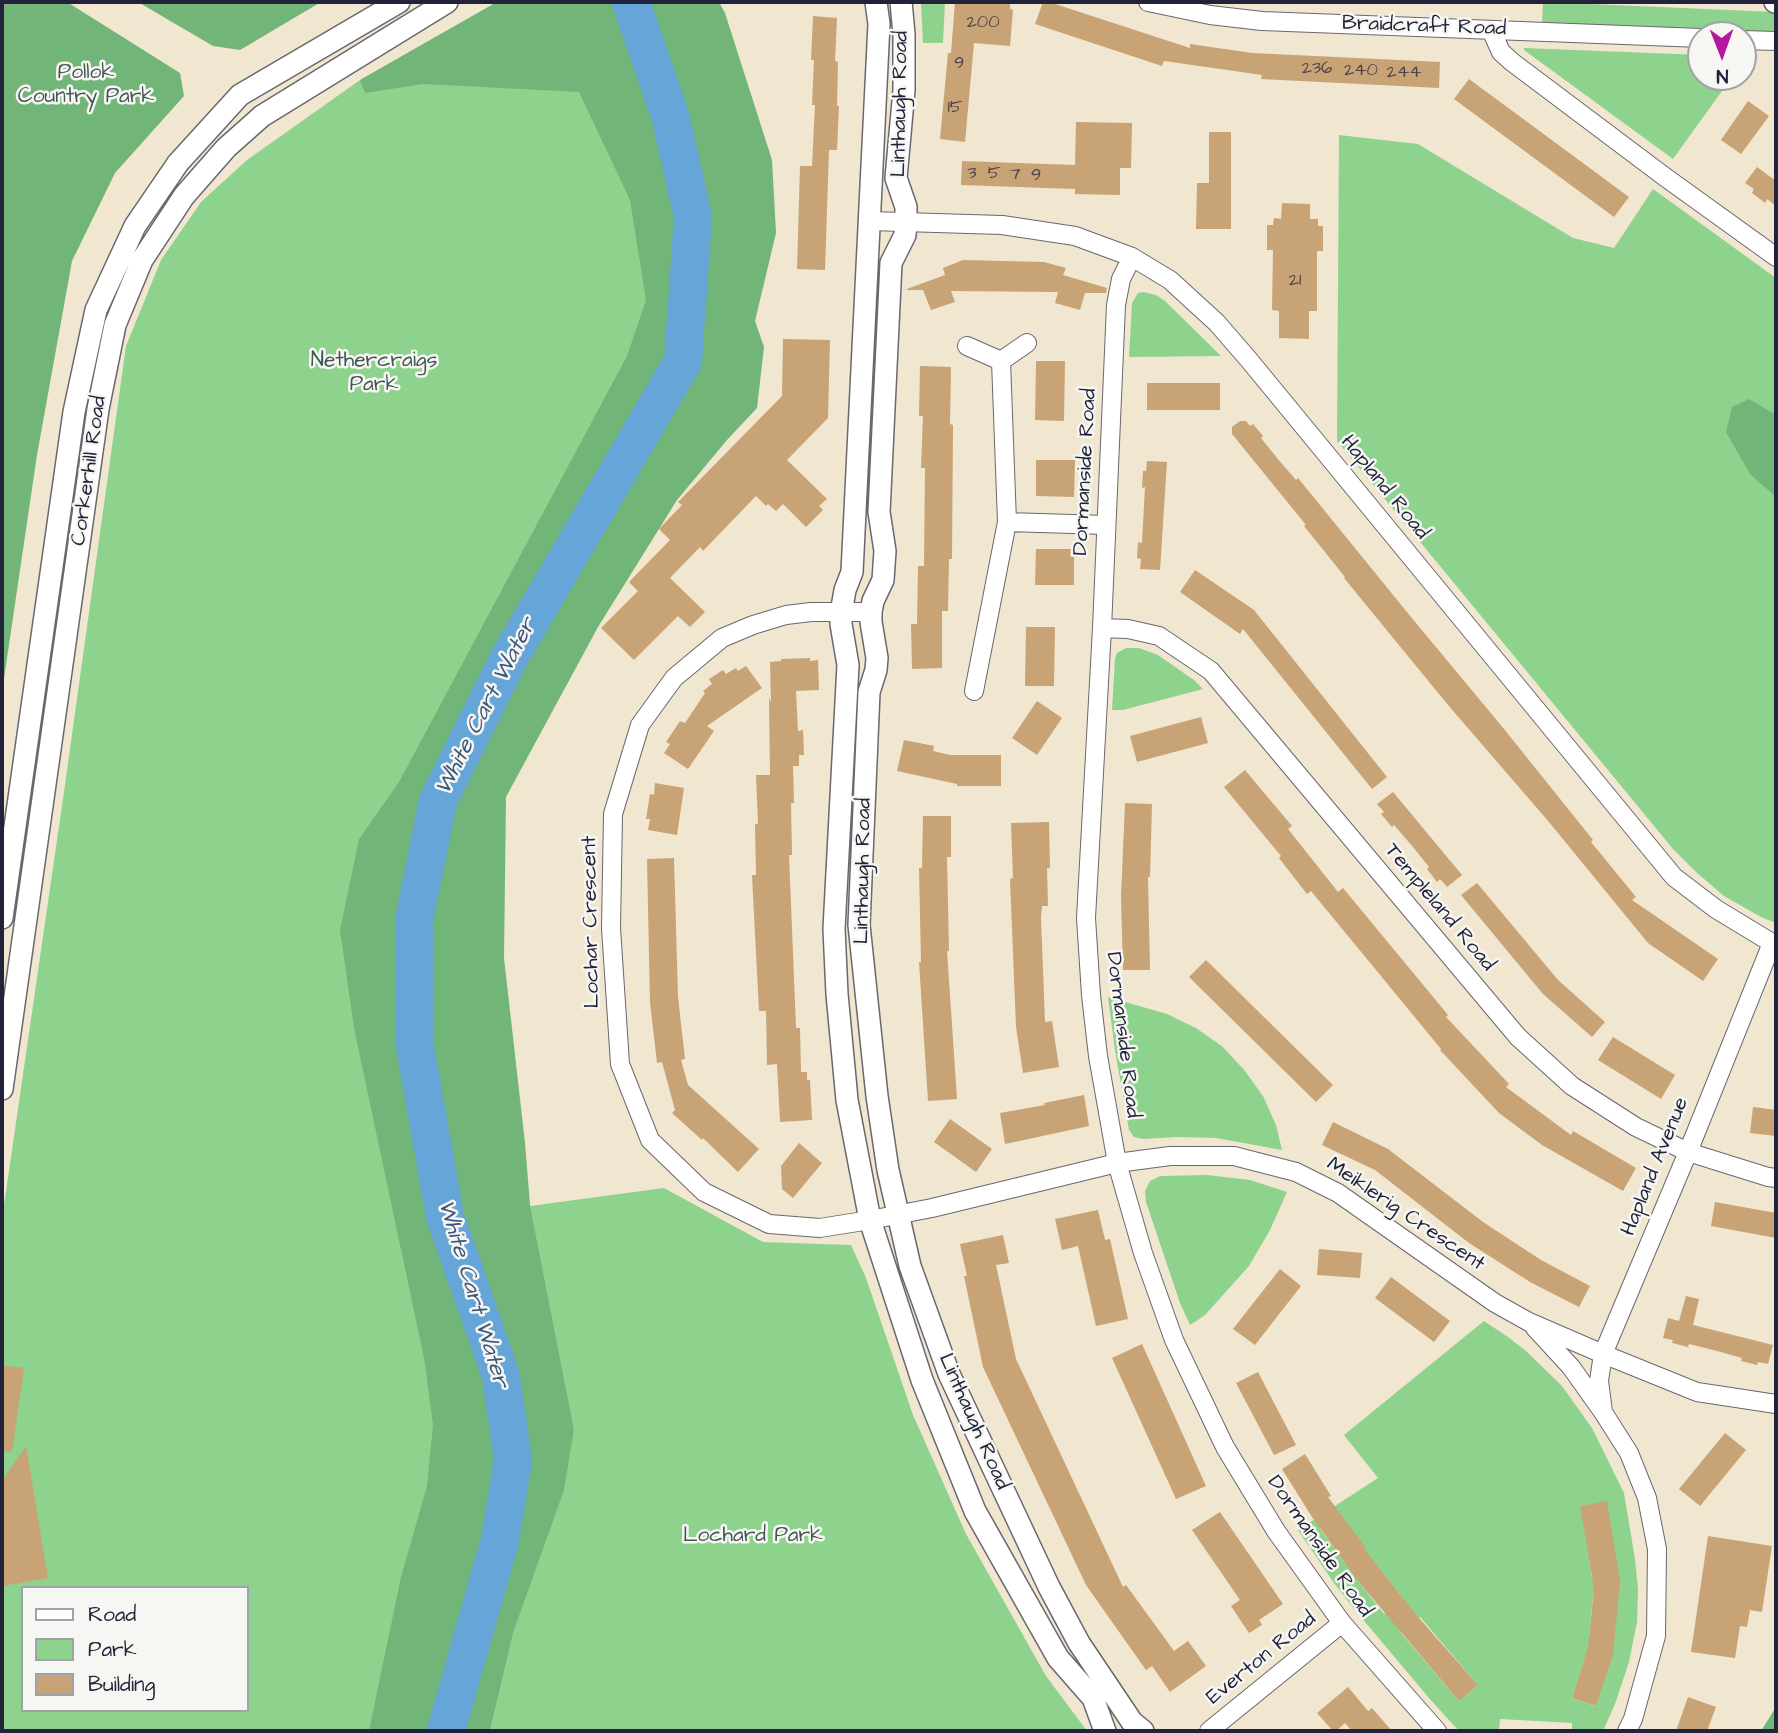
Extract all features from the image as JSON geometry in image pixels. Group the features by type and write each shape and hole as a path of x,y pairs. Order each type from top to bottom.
{"street":[{"name":"Corkerhill Road","path":"2,918 74,412 96,310 135,226 178,163 240,95 399,2"},
{"name":"Corkerhill Road","path":"2,1089 98,409 115,325 124,303 142,260 184,196 226,148 262,116 447,2"},
{"name":"Linthaugh Road","path":"876,2 879,24 852,572 841,613 848,666 834,929 847,1100 870,1220 922,1380 975,1511 1058,1658 1093,1698 1105,1731"},
{"name":"Linthaugh Road","path":"901,2 904,90 897,178 906,207 906,222 905,235 891,263 879,512 885,551 883,580 873,601 872,612 877,658 869,692 859,925 879,1109 888,1170 910,1266 949,1374 1044,1576 1079,1643 1132,1722 1143,1731"},
{"name":"Braidcraft Road","path":"1148,2 1210,15 1262,21 1687,37"},
{"path":"1491,30 1501,52 1512,61 1776,257"},
{"path":"1757,40 1776,41"},
{"name":"Hapland Road","path":"870,221 1002,225 1075,236 1132,257 1170,279 1225,332 1674,877 1716,909 1774,943"},
{"name":"Dormanside Road","path":"1132,257 1121,279 1116,305 1086,918 1095,1032 1117,1163 1143,1253 1174,1340 1225,1447 1276,1531 1342,1623 1437,1731"},
{"path":"1001,361 1027,343"},
{"path":"967,346 1001,361"},
{"path":"974,691 1007,523 1001,361"},
{"path":"1007,523 1106,525"},
{"name":"Lochar Crescent","path":"870,1220 820,1228 769,1224 704,1192 650,1140 620,1064 611,928 613,814 640,725 674,678 722,638 743,629 786,615 811,612 872,612"},
{"name":"Templeland Road","path":"1102,628 1128,629 1159,636 1211,671 1518,1037 1572,1086 1636,1127 1688,1152 1776,1178"},
{"name":"Hapland Avenue","path":"1604,1412 1599,1381 1603,1354 1774,943"},
{"name":"Meiklerig Crescent","path":"870,1220 1117,1163 1170,1156 1234,1156 1296,1172 1338,1193 1495,1303 1529,1322 1697,1392 1776,1404"},
{"path":"1529,1322 1571,1367 1604,1412 1629,1453 1647,1498 1657,1549 1656,1636 1633,1719 1627,1731"},
{"name":"Everton Road","path":"1209,1731 1342,1623"}],"green space":[{"name":"Pollok Country Park","path":"2,2 67,2 180,73 184,96 115,173 72,261 37,455 2,692"},
{"path":"138,2 321,2 240,50 213,46"},
{"name":"Nethercraigs Park","path":"497,2 612,2 675,301 420,790 475,1339 415,1731 2,1731 2,1219 126,346 161,260 201,202 247,160 360,80"},
{"path":"497,2 719,2 725,13 772,160 776,233 755,321 764,347 757,408 677,500 598,627 506,797 504,958 530,1205 574,1429 564,1490 514,1630 490,1731 369,1731 401,1577 427,1486 433,1425 424,1358 354,1028 340,930 359,839 399,782 627,356 646,300 630,200 579,92 423,84 365,93 360,80"},
{"path":"921,2 945,2 943,43 923,43"},
{"path":"1543,2 1776,12 1776,32 1757,31 1757,21 1687,21 1687,29 1542,23"},
{"path":"1524,50 1687,54 1687,91 1722,91 1673,159"},
{"path":"1339,135 1418,144 1573,238 1614,248 1653,189 1776,278 1776,923 1724,896 1673,849 1337,441"},
{"path":"1138,293 1156,295 1165,301 1221,356 1129,357 1132,303"},
{"path":"1749,399 1776,415 1776,497 1750,474 1726,432 1732,407"},
{"path":"1126,648 1139,648 1158,655 1203,689 1123,710 1112,710 1115,659 1117,653"},
{"path":"1108,997 1167,1014 1196,1028 1223,1047 1263,1096 1276,1125 1282,1150 1216,1138 1134,1137 1129,1130"},
{"path":"1207,1175 1250,1180 1287,1192 1270,1230 1249,1266 1205,1315 1190,1325 1146,1202 1145,1191 1150,1181 1160,1176"},
{"name":"Lochard Park","path":"664,1188 763,1242 851,1245 866,1278 913,1415 966,1534 1046,1676 1087,1731 490,1731 514,1630 574,1429 530,1206"},
{"path":"1484,1321 1526,1351 1562,1386 1592,1428 1624,1493 1635,1559 1637,1622 1629,1662 1603,1731 1572,1731 1572,1723 1500,1719 1499,1731 1459,1731 1429,1698 1355,1610 1298,1530 1378,1478 1344,1435","holes":["1607,1502 1592,1578 1581,1506","1340,1514 1365,1548 1345,1563 1320,1529","1377,1566 1404,1599 1384,1614 1358,1581","1593,1596 1618,1598 1589,1638","1420,1617 1478,1685 1459,1701 1401,1633","1585,1658 1609,1666 1595,1706 1572,1698"]},
{"path":"1776,1707 1776,1731 1761,1731"}],"building":[{"path":"955,2 1010,2 1010,9 1013,10 1010,46 974,43 965,142 940,139"},
{"path":"1043,2 1190,48 1190,44 1252,53 1440,62 1439,88 1261,79 1262,75 1164,61 1162,66 1035,24"},
{"path":"813,16 837,18 837,150 829,150 825,270 797,269 800,166 812,166 815,105 812,105"},
{"path":"1469,79 1629,197 1614,217 1454,99"},
{"path":"1748,101 1769,116 1741,154 1721,140"},
{"path":"1076,122 1132,123 1131,168 1120,168 1120,195 1075,194 1075,189 961,185 962,161 1075,165"},
{"path":"1209,132 1231,132 1231,229 1196,229 1197,183 1209,183"},
{"path":"1757,167 1776,181 1776,206 1767,199 1765,203 1752,193 1754,189 1745,183"},
{"path":"1282,203 1310,204 1310,219 1318,219 1318,226 1323,226 1323,251 1317,251 1317,311 1309,311 1309,339 1279,338 1279,311 1272,310 1273,250 1267,250 1267,225 1273,225 1274,218 1281,219"},
{"path":"963,260 1044,262 1066,268 1063,275 1107,288 1106,293 1085,293 1080,310 1055,303 1058,292 951,291 955,302 931,310 923,290 907,290 945,275 943,268"},
{"path":"783,339 830,340 828,418 787,460 827,499 819,506 823,510 806,527 783,504 776,511 756,496 703,551 700,547 670,578 705,612 690,627 678,616 634,660 601,628 638,591 629,582 670,540 659,529 682,505 678,502 782,396"},
{"path":"1036,361 1065,361 1064,421 1035,420"},
{"path":"920,366 951,367 952,559 949,559 948,611 942,611 942,668 912,669 911,624 917,624 918,566 924,566 925,468 921,468 923,416 919,416"},
{"path":"1147,383 1220,383 1220,410 1147,410"},
{"path":"1240,421 1246,421 1250,426 1253,424 1277,458 1296,480 1298,478 1504,729 1636,897 1632,900 1718,959 1703,981 1648,943 1448,705 1344,578 1304,526 1306,525 1232,434 1232,427"},
{"path":"1036,460 1075,460 1074,497 1036,496"},
{"path":"1147,461 1167,462 1160,570 1140,569 1141,559 1137,558 1138,542 1142,543 1145,487 1142,488 1143,471 1146,471"},
{"path":"1036,549 1074,549 1074,585 1035,585"},
{"path":"1195,570 1254,610 1387,777 1372,789 1243,629 1240,634 1180,592"},
{"path":"1026,627 1055,627 1054,686 1025,686"},
{"path":"810,658 810,661 818,660 819,690 796,691 798,731 803,730 804,755 799,755 799,766 793,766 792,855 789,855 796,1028 800,1028 801,1072 807,1072 807,1080 810,1080 812,1120 780,1122 777,1064 767,1065 766,1011 759,1011 752,875 756,875 756,775 770,775 770,662"},
{"path":"746,666 762,688 707,726 714,731 688,769 664,753 670,744 666,742 680,721 685,723 705,693 703,691 712,684 709,679 723,670 726,674"},
{"path":"1037,701 1062,718 1037,755 1012,738"},
{"path":"1201,717 1208,743 1137,762 1130,736"},
{"path":"904,740 934,746 933,751 950,755 1001,755 1001,786 957,786 897,771"},
{"path":"1245,770 1292,826 1288,829 1338,892 1343,888 1448,1015 1446,1017 1509,1084 1506,1087 1571,1135 1573,1131 1636,1168 1623,1191 1542,1145 1499,1113 1440,1050 1311,891 1307,894 1279,858 1281,856 1224,787"},
{"path":"655,783 684,788 677,835 648,830 650,819 646,819 650,794 654,795"},
{"path":"1393,792 1462,875 1447,887 1440,879 1437,882 1413,847 1381,814 1384,812 1377,804"},
{"path":"1125,803 1152,804 1148,877 1150,970 1123,970 1121,897"},
{"path":"923,816 951,816 951,857 947,857 947,951 957,1099 928,1101 919,962 919,868 922,868"},
{"path":"1049,822 1048,906 1042,906 1041,918 1045,1022 1052,1021 1059,1067 1023,1073 1016,1027 1010,879 1013,878 1011,823"},
{"path":"674,858 678,997 685,1059 681,1060 688,1085 759,1149 738,1172 672,1113 675,1110 662,1062 657,1063 650,1002 647,859"},
{"path":"1477,883 1558,980 1605,1022 1592,1037 1543,994 1461,895"},
{"path":"1206,960 1333,1085 1316,1102 1189,977"},
{"path":"1613,1037 1675,1075 1661,1099 1598,1060"},
{"path":"1084,1095 1089,1126 1005,1144 1000,1113"},
{"path":"1753,1107 1776,1110 1776,1136 1750,1133"},
{"path":"950,1119 992,1149 976,1172 934,1142"},
{"path":"1333,1122 1388,1149 1483,1222 1541,1260 1590,1286 1579,1307 1530,1282 1469,1243 1375,1170 1322,1145"},
{"path":"799,1143 822,1163 793,1198 782,1189 781,1166"},
{"path":"1715,1202 1776,1213 1776,1238 1711,1226"},
{"path":"1098,1210 1105,1240 1110,1239 1128,1319 1096,1326 1078,1246 1062,1250 1055,1219"},
{"path":"1003,1235 1009,1263 996,1265 1016,1359 1123,1587 1126,1585 1174,1651 1188,1641 1206,1666 1170,1692 1152,1666 1146,1670 1086,1585 983,1367 960,1244"},
{"path":"1319,1249 1362,1253 1360,1278 1317,1275"},
{"path":"1280,1269 1301,1286 1255,1345 1233,1329"},
{"path":"1391,1277 1450,1321 1434,1342 1375,1298"},
{"path":"1686,1296 1699,1299 1693,1325 1773,1345 1768,1364 1758,1362 1757,1365 1741,1361 1742,1358 1689,1344 1688,1347 1672,1343 1673,1340 1663,1338 1668,1318 1679,1321"},
{"path":"1142,1344 1206,1486 1176,1499 1112,1358"},
{"path":"2,1365 24,1368 12,1452 2,1451"},
{"path":"1258,1372 1296,1445 1274,1455 1236,1383"},
{"path":"1725,1433 1746,1450 1700,1506 1679,1489"},
{"path":"26,1446 48,1578 2,1586 2,1481"},
{"path":"1305,1454 1331,1496 1328,1497 1366,1548 1364,1549 1419,1618 1478,1685 1459,1701 1358,1581 1312,1517 1282,1469"},
{"path":"1607,1501 1620,1581 1613,1655 1596,1706 1572,1698 1588,1648 1594,1589 1580,1506"},
{"path":"1220,1512 1283,1604 1259,1620 1262,1625 1249,1633 1231,1606 1240,1600 1192,1530"},
{"path":"1708,1536 1772,1546 1762,1612 1750,1610 1747,1627 1740,1626 1735,1658 1691,1652"},
{"path":"1348,1687 1368,1711 1372,1708 1392,1731 1352,1731 1345,1723 1333,1731 1317,1713"},
{"path":"1688,1697 1716,1707 1707,1731 1676,1731"}],"waterway":[{"name":"White Cart Water","path":"446,1731 500,1540 513,1460 501,1376 445,1216 415,1047 414,920 438,801 509,658 683,361 693,217 670,115 631,2"}]}
